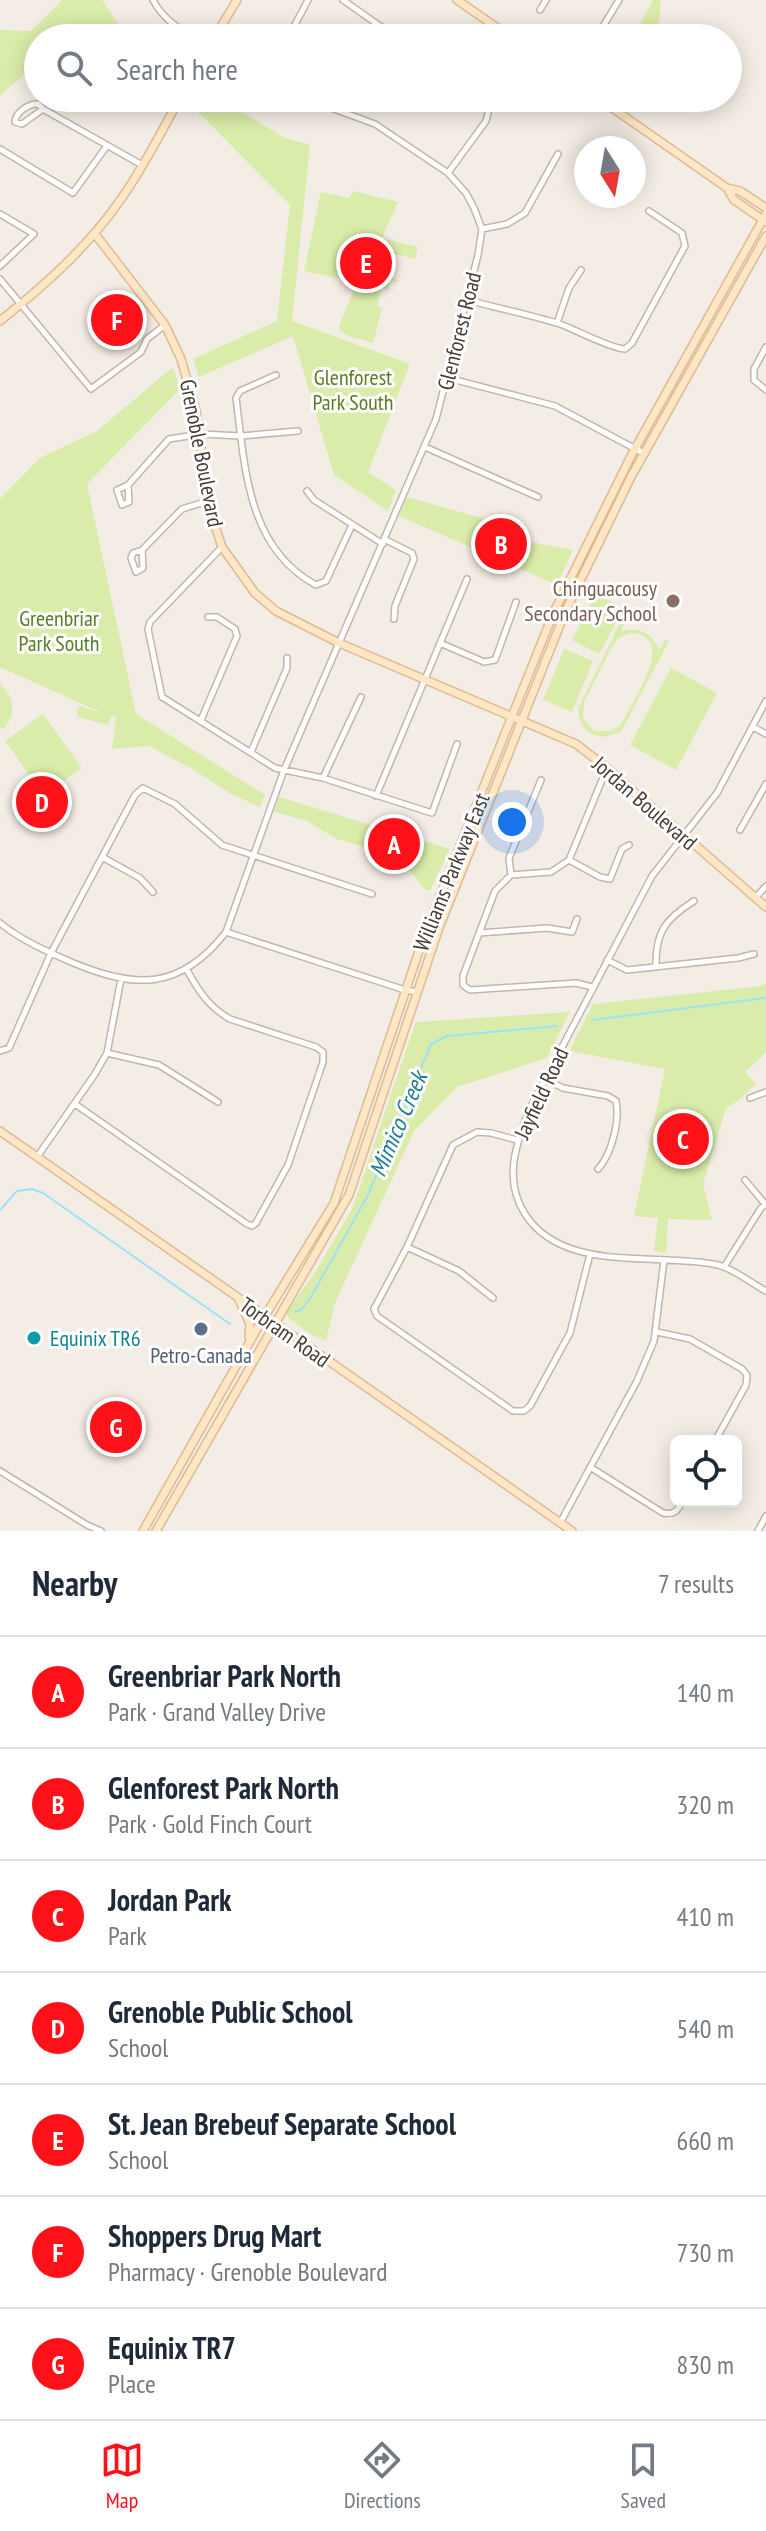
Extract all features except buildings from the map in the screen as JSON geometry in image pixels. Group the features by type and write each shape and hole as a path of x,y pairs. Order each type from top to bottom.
{"main road":[{"path":"222,24 237,0"},
{"path":"457,0 492,24"},
{"path":"0,321 95,234 122,198 172,112"},
{"path":"618,112 727,188 734,200 765,216"},
{"name":"Williams Parkway East","path":"143,1531 246,1348 334,1203 425,933 571,574 635,448 765,216"},
{"name":"Grenoble Boulevard","path":"95,234 165,325 187,372 201,434 208,501 222,547 255,593 276,611 339,643 512,719"},
{"name":"Williams Parkway East","path":"156,1531 273,1323 338,1219 349,1195 439,928 566,610 645,454 766,236"},
{"name":"Jordan Boulevard","path":"512,719 576,744 766,907"},
{"name":"Torbram Road","path":"0,1131 572,1531"},
{"path":"238,1298 250,1324 246,1348"}],"street":[{"path":"153,0 173,24"},
{"path":"295,24 308,0"},
{"path":"343,0 377,24"},
{"path":"540,10 546,0"},
{"path":"606,24 619,0"},
{"path":"24,110 16,116 15,122 21,125 39,112"},
{"path":"48,112 142,165"},
{"path":"342,112 375,124 448,173 466,193 482,229 507,224 525,213 558,154"},
{"path":"448,173 486,121 489,112"},
{"path":"0,149 73,193 106,147"},
{"path":"467,300 557,323 617,349 625,349 632,343 685,246 682,233 649,211"},
{"path":"0,214 34,234 0,266"},
{"name":"Glenforest Road","path":"226,932 284,770 425,447 448,378 482,229"},
{"path":"557,323 569,288 581,270"},
{"path":"0,279 91,389 141,352 147,339 165,325"},
{"path":"766,347 753,372 754,380 766,390"},
{"path":"276,375 237,393 251,496 264,535 278,554 308,581 322,585 352,525"},
{"path":"448,378 555,406 645,454"},
{"path":"128,485 169,439 201,434 241,436 298,431"},
{"path":"425,447 538,497"},
{"path":"307,491 314,500 352,525 412,553 414,559 399,596 394,619"},
{"path":"142,550 182,509 208,501"},
{"path":"222,547 156,615 148,629 162,697 275,768 323,778 432,813 457,744"},
{"path":"376,796 467,579"},
{"path":"440,643 484,662 495,660 516,602"},
{"path":"201,720 237,636 235,629 217,617 208,617"},
{"path":"251,752 287,668 287,658"},
{"path":"323,778 361,697"},
{"name":"Jayfield Road","path":"766,701 717,793 652,876 592,987 517,1140 512,1171 516,1194 524,1213 546,1237 563,1247 590,1254 724,1267 766,1291"},
{"path":"753,727 766,734"},
{"path":"592,987 576,983 470,990 463,985 463,976 495,891 511,875 551,872 569,860 607,768"},
{"path":"511,875 509,858 541,780"},
{"path":"740,830 764,794 766,784"},
{"path":"0,1051 9,1048 51,953 135,795 143,788 175,804 222,845 372,894"},
{"path":"569,860 610,879 622,849 629,845"},
{"path":"102,857 140,878 153,892"},
{"path":"755,898 766,886"},
{"path":"656,967 655,950 660,932 694,901"},
{"path":"479,933 547,928 572,932 577,919"},
{"path":"0,923 51,953 121,979 153,980 187,970 209,953 226,932 418,992"},
{"path":"607,960 627,970 754,954"},
{"path":"75,1104 247,1224 252,1226 256,1223 288,1165 323,1062 323,1052 218,1012 203,997 187,970"},
{"path":"37,1157 107,1053 121,979"},
{"path":"107,1053 159,1065 218,1102"},
{"path":"545,1079 563,1088 608,1096 616,1101 618,1109 609,1152 598,1169"},
{"path":"750,1098 766,1092"},
{"path":"517,1140 477,1132 453,1145 407,1247 374,1309 377,1316 518,1412 530,1406 570,1333 590,1254"},
{"path":"724,1267 765,1204 745,1180"},
{"path":"407,1247 459,1271 493,1298"},
{"path":"560,1523 637,1381 657,1332 664,1260"},
{"path":"657,1332 690,1339 742,1369 747,1375 746,1385 718,1435"},
{"path":"590,1467 663,1513 672,1514 680,1507"},
{"path":"0,1471 101,1531"},
{"path":"758,1531 766,1516"},
{"path":"87,1525 92,1531"}],"green space":[{"path":"62,0 102,0 118,24 38,24"},
{"path":"653,0 661,0 659,24 640,24"},
{"path":"0,30 24,31 24,74 0,96"},
{"name":"Glenforest Park South","path":"198,112 241,112 285,138 310,145 292,321 410,364 368,472 396,490 388,511 334,475 293,336 199,377 193,359 277,321 290,205"},
{"path":"353,191 398,202 382,238 418,247 415,259 366,247 360,270 398,280 390,281 388,290 381,288 377,306 382,308 373,343 348,336 339,329 355,285 349,283 361,236 356,233 347,280 304,271 321,192 349,198"},
{"name":"Greenbriar Park South","path":"173,367 180,389 87,484 136,714 265,795 260,807 231,794 149,746 112,749 116,717 111,716 108,725 78,717 77,709 80,706 102,713 0,667 0,499 40,458 97,431"},
{"path":"407,497 482,518 516,539 573,550 557,585 399,516"},
{"path":"596,594 618,605 611,617 617,621 599,654 572,640"},
{"path":"622,618 626,620 621,631 644,632 653,639 659,650 665,640 669,641 622,730 606,736 592,734 582,725 578,709","holes":["631,633 645,637 652,646 652,658 634,701 621,724 611,731 594,731 583,718 584,702 613,645 620,637"]},
{"path":"564,649 593,661 572,712 543,700"},
{"path":"671,668 717,693 676,770 630,745"},
{"path":"0,684 9,694 12,706 11,717 4,729 0,728"},
{"path":"43,714 82,768 43,795 5,741"},
{"path":"279,797 450,849 430,890 425,890 399,857 337,839 305,820 274,812"},
{"path":"766,983 766,1052 745,1072 756,1084 726,1108 703,1184 712,1220 668,1219 666,1253 654,1251 658,1218 634,1216 665,1069 569,1051 593,1004 762,986"},
{"path":"570,1012 547,1058 457,1087 414,1131 335,1303 326,1341 304,1330 285,1314 316,1271 352,1209 415,1024"}],"waterway":[{"name":"Mimico Creek","path":"592,1020 766,998"},
{"name":"Mimico Creek","path":"295,1312 302,1309 311,1297 368,1195 431,1044 447,1036 557,1026"},
{"name":"Mimico Creek","path":"0,1210 17,1191 32,1189 43,1193 230,1324"}],"place":[{"name":"St. Jean Brebeuf Separate School","path":"366,263"},
{"name":"Shoppers Drug Mart","path":"117,320"},
{"name":"Glenforest Park North","path":"501,544"},
{"name":"Chinguacousy Secondary School","path":"673,601"},
{"name":"Grenoble Public School","path":"42,802"},
{"name":"Greenbriar Park North","path":"394,844"},
{"name":"Jordan Park","path":"683,1139"},
{"name":"Petro-Canada","path":"201,1329"},
{"name":"Equinix TR6","path":"34,1338"},
{"name":"Equinix TR7","path":"116,1427"}]}
